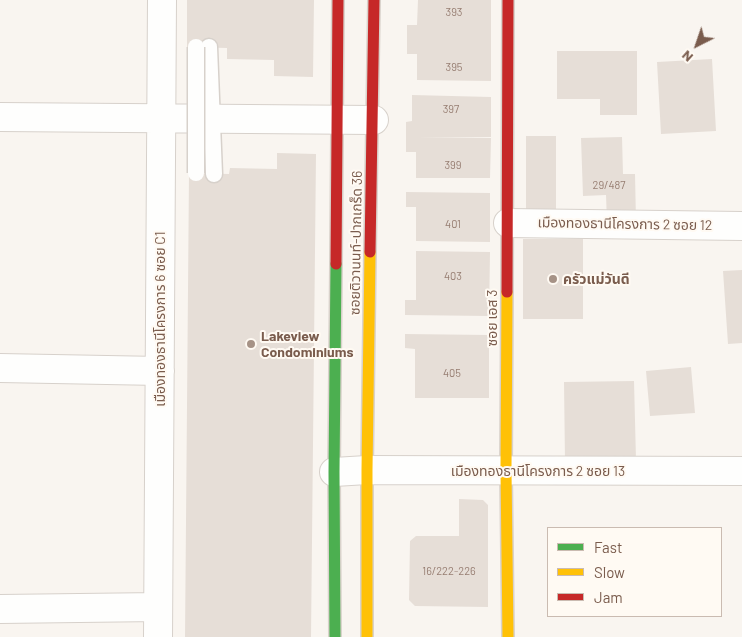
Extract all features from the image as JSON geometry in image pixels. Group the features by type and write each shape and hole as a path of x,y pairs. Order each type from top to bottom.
{"street":[{"name":"เมืองทองธานีโครงการ 6 ซอย C1","path":"158,637 162,0"},
{"name":"ซอยติวานนท์-ปากเกร็ด 36","path":"335,637 334,472 338,0"},
{"name":"ซอยติวานนท์-ปากเกร็ด 36","path":"367,637 367,470 374,120 374,0"},
{"name":"ซอย เอส 3","path":"508,0 506,470 508,637"},
{"path":"0,117 374,120"},
{"name":"เมืองทองธานีโครงการ 2 ซอย 12","path":"508,223 742,226"},
{"path":"0,368 160,371"},
{"name":"เมืองทองธานีโครงการ 2 ซอย 13","path":"334,472 367,470 742,471"},
{"path":"0,609 158,607"}],"lane":[{"path":"196,173 202,47 212,118 214,174"}],"building":[{"path":"187,0 314,0 313,77 274,76 274,60 227,59 227,48 187,47"},
{"path":"418,0 491,0 491,81 417,80 417,54 407,54 407,25 417,25"},
{"path":"557,51 637,51 637,115 600,115 600,99 557,99"},
{"path":"712,59 716,131 661,134 657,62"},
{"path":"412,95 491,97 491,137 418,137 491,138 490,178 416,178 416,152 406,152 406,122 412,121"},
{"path":"526,136 556,136 556,218 526,218"},
{"path":"622,137 623,174 635,174 636,221 607,222 606,195 583,196 581,138"},
{"name":"Lakeview Condominiums","path":"277,153 316,154 311,637 185,637 189,173 229,174 230,168 277,169"},
{"path":"406,192 490,193 490,242 416,241 416,207 406,207"},
{"name":"ครัวแม่วันดี","path":"523,239 583,239 583,319 523,319"},
{"path":"416,251 490,252 489,316 405,315 405,300 416,300"},
{"path":"742,270 742,343 728,344 723,271"},
{"path":"405,334 489,335 489,398 415,398 415,349 405,348"},
{"path":"691,367 695,413 650,416 646,371"},
{"path":"634,381 636,460 565,462 564,382"},
{"path":"459,499 483,500 488,505 488,607 415,606 409,600 410,541 416,536 459,536"}],"traffic: fast":[{"path":"335,637 336,264"}],"traffic: slow":[{"path":"367,637 370,252"},
{"path":"507,292 506,470 508,637"}],"traffic: jam":[{"path":"336,264 338,0"},
{"path":"370,252 374,0"},
{"path":"507,292 508,0"}],"place":[{"name":"ครัวแม่วันดี","path":"553,279"},
{"name":"Lakeview Condominiums","path":"251,344"}]}
